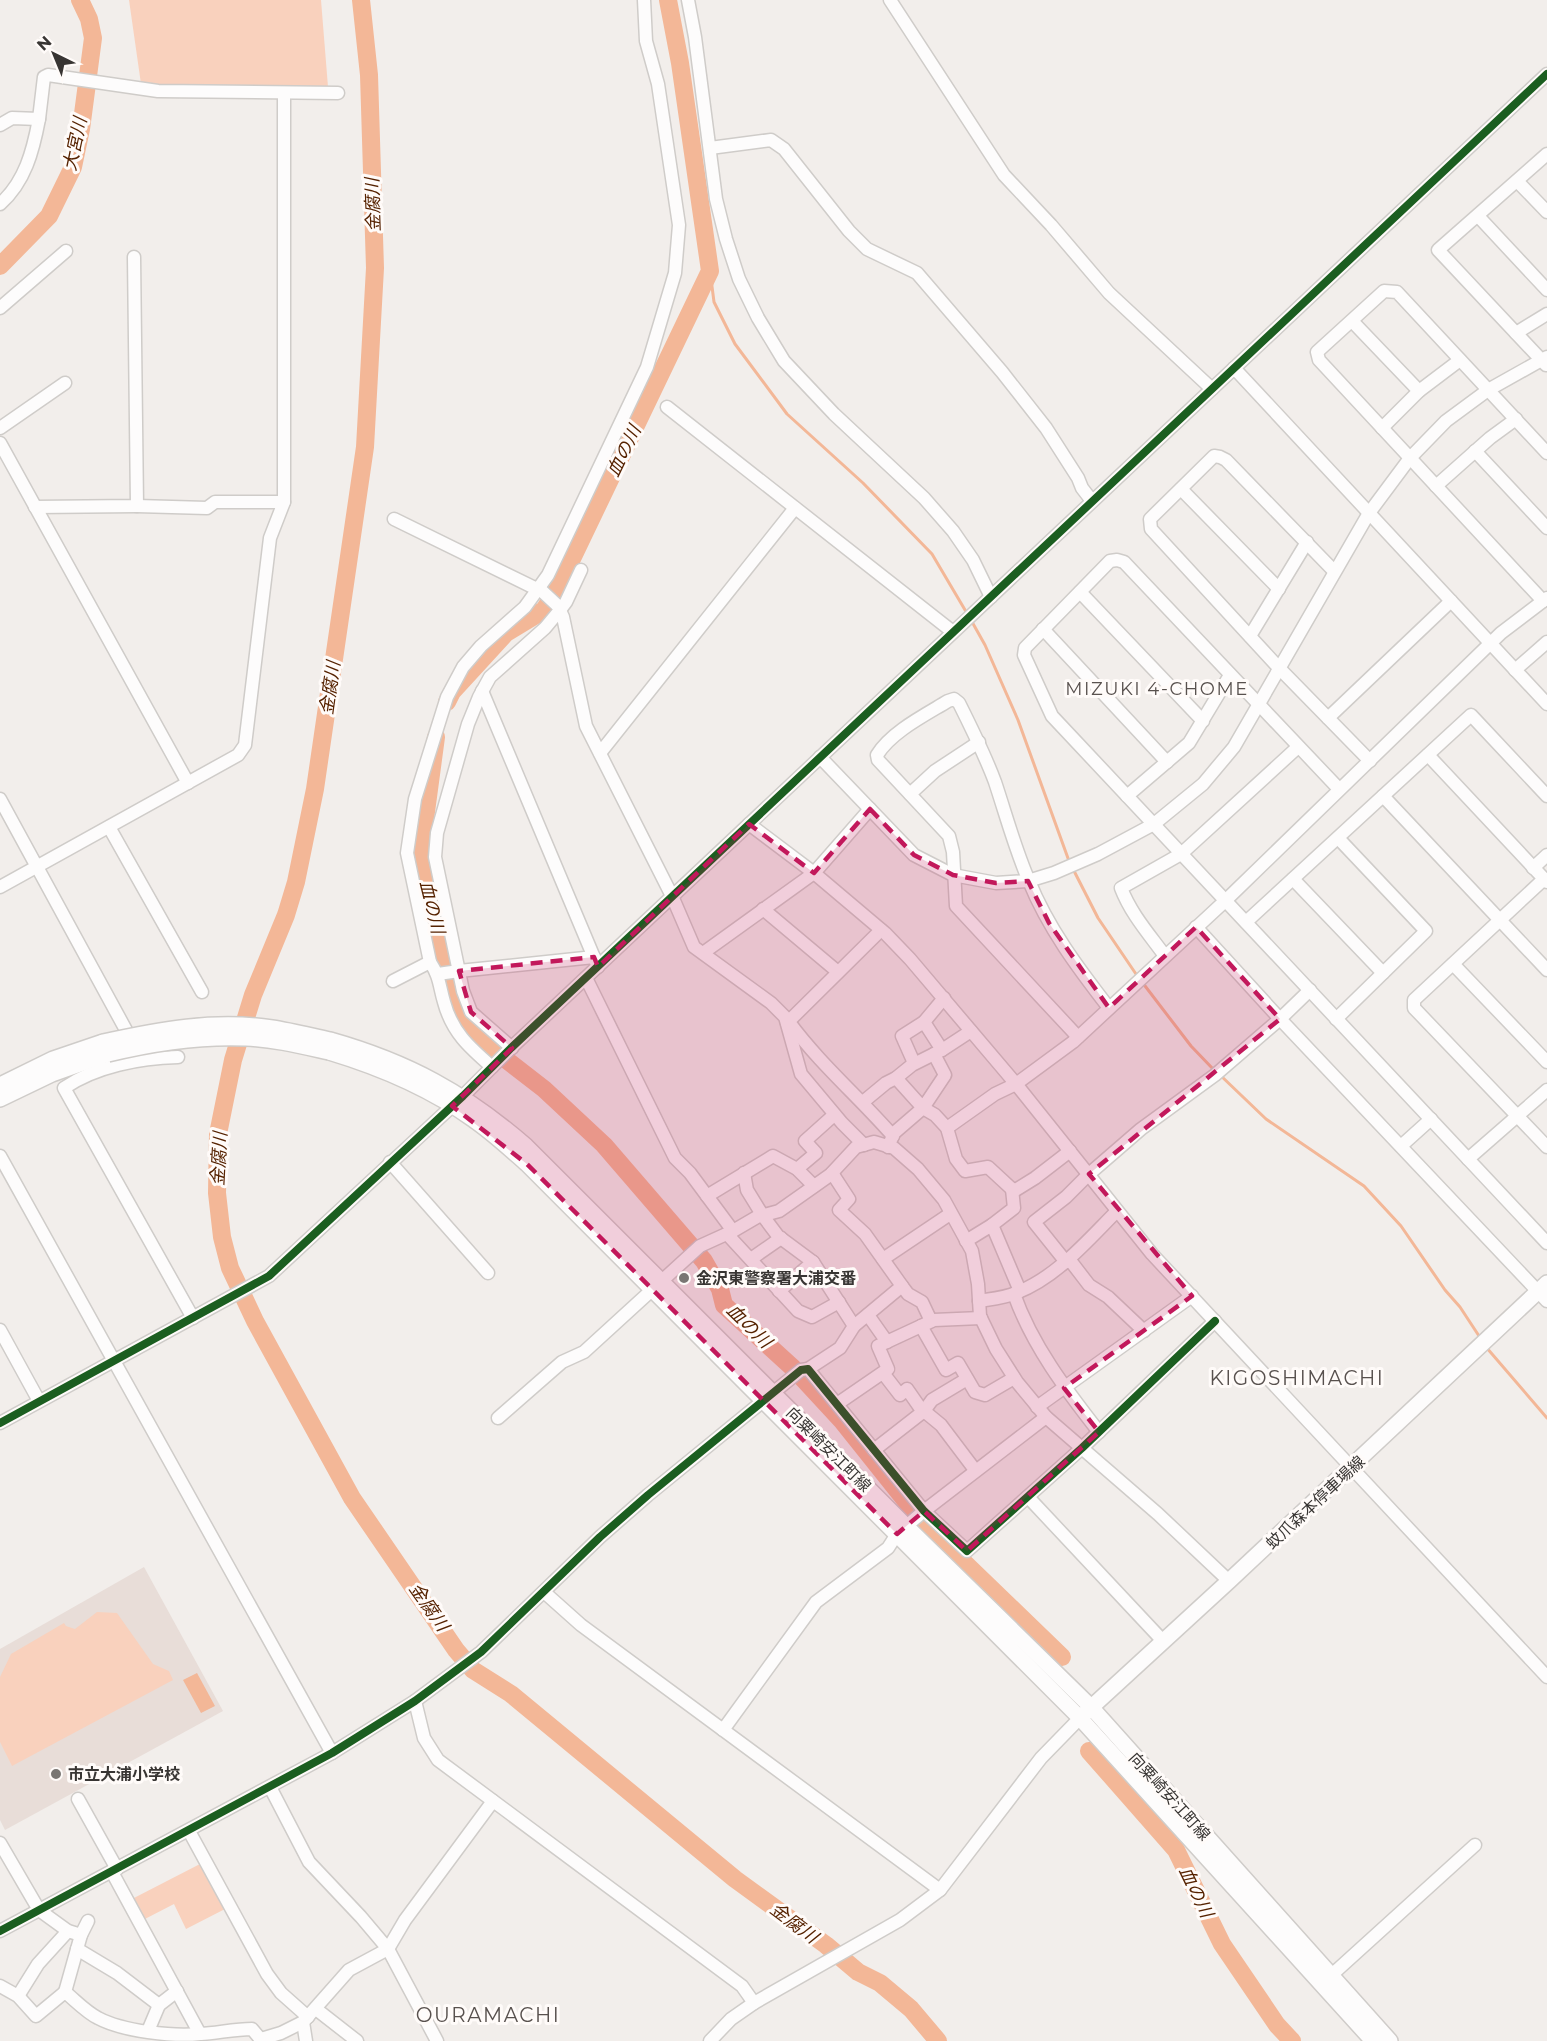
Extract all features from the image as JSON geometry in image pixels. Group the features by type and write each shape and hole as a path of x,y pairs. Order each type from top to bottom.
{"main road":[{"name":"向粟崎安江町線","path":"0,1084 53,1059 105,1048 163,1030 229,1025 270,1028 330,1046 394,1061 458,1101 495,1119 526,1146 657,1286 1085,1713 1326,1981 1373,2041"},
{"name":"向粟崎安江町線","path":"0,1099 105,1048"},
{"name":"蚊爪森本停車場線","path":"1085,1713 1483,1343 1544,1292"},
{"name":"向粟崎安江町線","path":"1326,1981 1390,2041"}],"street":[{"path":"492,1066 469,1047 455,1030 444,1003 438,974 429,962 406,853 416,800 447,697 463,667 481,646 541,591 647,367 675,273 680,225 658,84 646,41 644,0"},
{"path":"688,0 716,199 739,279 758,318 784,361 834,414 924,498 953,531 974,560 991,597"},
{"path":"890,0 1004,175 1051,225 1109,293 1212,389"},
{"path":"0,1423 269,1276 458,1101 586,978 596,962 672,896 1547,74"},
{"path":"0,204 24,173 35,142 44,77 48,75 158,92 338,93"},
{"path":"0,887 238,755 245,745 270,538 284,502 284,93"},
{"path":"0,125 12,118 39,119"},
{"path":"710,148 771,140 784,149 849,231 867,249 917,273 1002,372 1046,428 1092,501"},
{"path":"820,757 914,855 953,875 996,883 1028,881 1054,873 1098,854 1154,824 1203,784 1234,747 1369,513 1410,458 1446,421 1488,390 1545,361 1438,250 1547,154"},
{"path":"1517,180 1547,212"},
{"path":"1478,216 1547,290"},
{"path":"0,308 66,251"},
{"path":"134,257 137,506"},
{"path":"947,1128 995,1094 1016,1084 1073,1042 1225,901 1501,633 1545,600 1319,360 1317,352 1384,291 1397,292 1547,453"},
{"path":"1516,333 1547,314"},
{"path":"1352,321 1419,391"},
{"path":"1382,428 1419,391 1460,360"},
{"path":"1234,368 1547,703"},
{"path":"0,428 65,383"},
{"path":"668,407 795,508 957,628"},
{"path":"1436,486 1516,419"},
{"path":"0,442 188,783"},
{"path":"1475,451 1547,528"},
{"path":"1334,571 1226,460 1220,457 1214,456 1150,519 1151,530 1279,668 1370,761"},
{"path":"1181,489 1279,589"},
{"path":"35,507 207,508 215,502 284,502"},
{"path":"600,753 795,508"},
{"path":"394,519 541,591 559,608 563,617 586,726 672,896 694,947 771,1003 785,1017 807,1046 846,1088 863,1102 894,1148 918,1169 944,1200 972,1251 981,1318 1014,1378 1037,1407 1158,1514 1229,1581"},
{"path":"1250,636 1307,542"},
{"path":"1339,789 1124,562 1110,561 1025,648 1024,655 1052,716 1547,1243"},
{"path":"511,1048 471,1012 463,991 435,857 437,833 468,724 482,691 490,677 545,628 566,602 581,570"},
{"path":"1080,591 1203,721"},
{"path":"1328,718 1451,601"},
{"path":"1043,629 1167,762"},
{"path":"1515,670 1547,642"},
{"path":"1127,796 1189,743 1230,675"},
{"path":"482,691 596,962"},
{"path":"1078,1037 956,906 953,852 949,836 879,760 878,755 882,747 911,723 948,701 954,699 959,703 979,742 994,780 1028,881 1049,923 1076,965 1109,1008"},
{"path":"1246,922 1471,715 1547,796"},
{"path":"910,794 935,771 979,742"},
{"path":"1165,956 1139,921 1121,888 1181,854 1298,747"},
{"path":"1428,755 1545,880 1414,1000 1414,1008 1547,1147"},
{"path":"1383,796 1547,970"},
{"path":"0,799 143,1060"},
{"path":"702,953 814,873 870,809"},
{"path":"749,824 814,873 910,958 1016,1084 1152,1254 1547,1677"},
{"path":"109,827 202,992"},
{"path":"1336,1018 1426,931 1338,838"},
{"path":"1533,868 1547,855"},
{"path":"1293,879 1383,973"},
{"path":"764,909 838,972"},
{"path":"1196,927 1401,1146 1544,1292"},
{"path":"788,1022 881,930"},
{"path":"393,981 429,962"},
{"path":"438,974 596,962"},
{"path":"1453,964 1547,1062"},
{"path":"586,978 675,1158 690,1173 707,1196 730,1233 798,1311 812,1317 839,1302"},
{"path":"1034,1222 1066,1197 1141,1129 1215,1075 1310,990"},
{"path":"914,1064 902,1036 924,1022 944,998"},
{"path":"788,1022 801,1074 834,1115 864,1145"},
{"path":"498,1418 562,1362 584,1352 695,1251 757,1217 779,1211 832,1173 856,1147 874,1142 891,1141 923,1108 945,1075 938,1052 924,1022"},
{"path":"863,1102 914,1064 971,1031"},
{"path":"178,1057 143,1060 108,1068 77,1079 64,1088 193,1318"},
{"path":"896,1078 923,1108 935,1115 947,1128 956,1159 965,1171 988,1167 1014,1191 1070,1151"},
{"path":"1468,1160 1547,1090"},
{"path":"797,1169 816,1152 805,1141 834,1115"},
{"path":"1401,1146 1431,1119"},
{"path":"0,1156 332,1754"},
{"path":"707,1196 773,1156 797,1169 814,1186"},
{"path":"390,1162 488,1273"},
{"path":"744,1173 747,1190 763,1216 781,1238 813,1262 854,1326"},
{"path":"832,1173 849,1198 839,1209 865,1234 908,1294 921,1302 926,1324 946,1370 958,1363 975,1392 986,1395 1014,1378"},
{"path":"1011,1189 1014,1209 1034,1222 1089,1286 1108,1297 1143,1331"},
{"path":"966,1241 1014,1209"},
{"path":"979,1301 1017,1293 1047,1278 1117,1211"},
{"path":"883,1259 950,1214"},
{"path":"992,1225 1017,1293 1021,1314 1064,1388 1099,1432"},
{"path":"751,1259 781,1238"},
{"path":"779,1291 813,1262"},
{"path":"0,1931 332,1754 416,1701 481,1652 648,1494 801,1372 840,1348 854,1326 902,1286"},
{"path":"1037,1407 1192,1296"},
{"path":"868,1315 886,1342"},
{"path":"837,1404 888,1369 878,1346 926,1324 981,1318"},
{"path":"801,1372 837,1404 923,1511 967,1551 1082,1448 1215,1321"},
{"path":"0,1330 39,1401"},
{"path":"883,1373 900,1395 908,1389 924,1411 941,1425 975,1470"},
{"path":"874,1450 924,1411 932,1400 967,1379"},
{"path":"723,1730 816,1602 888,1548 903,1529 923,1511 1046,1417"},
{"path":"1028,1497 1163,1641"},
{"path":"544,1592 581,1625 939,1890"},
{"path":"416,1701 424,1738 438,1760 742,1986 754,2003"},
{"path":"710,2041 731,2019 754,2003 900,1920 939,1890 1041,1758 1085,1713"},
{"path":"270,1787 309,1862 388,1949 437,2041"},
{"path":"78,1799 200,2034"},
{"path":"65,1992 96,2018 116,2026 183,2036 238,2029 252,2030 261,2040 281,2033 309,2016 350,1970 388,1949 405,1920 493,1801"},
{"path":"189,1831 267,1974 281,1992 309,2016 357,2041"},
{"path":"0,1843 39,1910 68,1931 81,1935"},
{"path":"1326,1981 1476,1845"},
{"path":"0,1986 18,1996 36,2016 65,1992 81,1935 88,1921"},
{"path":"18,1996 38,1964 68,1931"},
{"path":"77,1949 117,1973 159,2005"},
{"path":"148,2031 159,2005 177,1991"},
{"path":"306,2041 309,2016"}],"highlighted area":[{"path":"870,809 914,855 953,875 996,883 1028,881 1049,923 1109,1008 1196,927 1280,1019 1089,1174 1192,1296 1064,1388 1099,1432 967,1551 924,1511 897,1534 527,1164 452,1106 512,1048 471,1012 459,971 594,957 598,967 749,824 814,873"}],"shaded area":[{"path":"129,0 321,0 328,87 173,88 141,84"},
{"path":"144,1567 223,1711 5,1830 0,1820 0,1649"},
{"path":"97,1612 117,1613 153,1664 169,1671 173,1680 12,1766 0,1742 0,1677 11,1654 64,1623 75,1629"},
{"path":"197,1673 215,1706 201,1713 183,1680"},
{"path":"200,1864 225,1909 186,1929 174,1904 143,1920 132,1899"}],"waterway":[{"name":"大宮川","path":"0,266 49,216 73,167 81,129 93,38 89,19 80,0"},
{"name":"金腐川","path":"361,0 369,75 375,268 365,447 315,789 296,882 286,915 253,995 233,1060 218,1134 217,1193 222,1237 230,1268 255,1321 352,1498 456,1650 473,1670 511,1694 735,1879 826,1945 858,1972 880,1983 911,2009 938,2041"},
{"name":"血の川","path":"447,702 452,692 506,633 544,610 557,590 710,271 680,63 668,0"},
{"path":"710,271 714,302 735,344 787,414 863,483 932,554 968,615"},
{"path":"971,620 985,645 1018,720 1069,861"},
{"name":"血の川","path":"436,737 421,849 426,888 455,1003 463,1020 491,1048 544,1089 604,1145 704,1261 720,1289 724,1305 793,1368 842,1421 913,1510 1062,1657"},
{"path":"1072,867 1098,918 1138,977"},
{"path":"1142,982 1191,1046 1214,1070"},
{"path":"1219,1074 1266,1119 1364,1186 1401,1226 1481,1339"},
{"path":"1486,1347 1547,1418"},
{"name":"血の川","path":"1089,1751 1176,1850 1222,1944 1277,2025 1292,2041"}],"cycle path":[{"path":"0,1423 269,1276 1547,74"},
{"path":"0,1931 332,1753 415,1701 481,1652 600,1537 801,1370 808,1369 924,1511 967,1551 1082,1448 1215,1321"}],"place":[{"name":"金沢東警察署大浦交番","path":"684,1278"},
{"name":"市立大浦小学校","path":"56,1774"}],"district":[{"name":"MIZUKI 4-CHOME","path":"1157,689"},
{"name":"KIGOSHIMACHI","path":"1297,1378"},
{"name":"OURAMACHI","path":"488,2015"}]}
